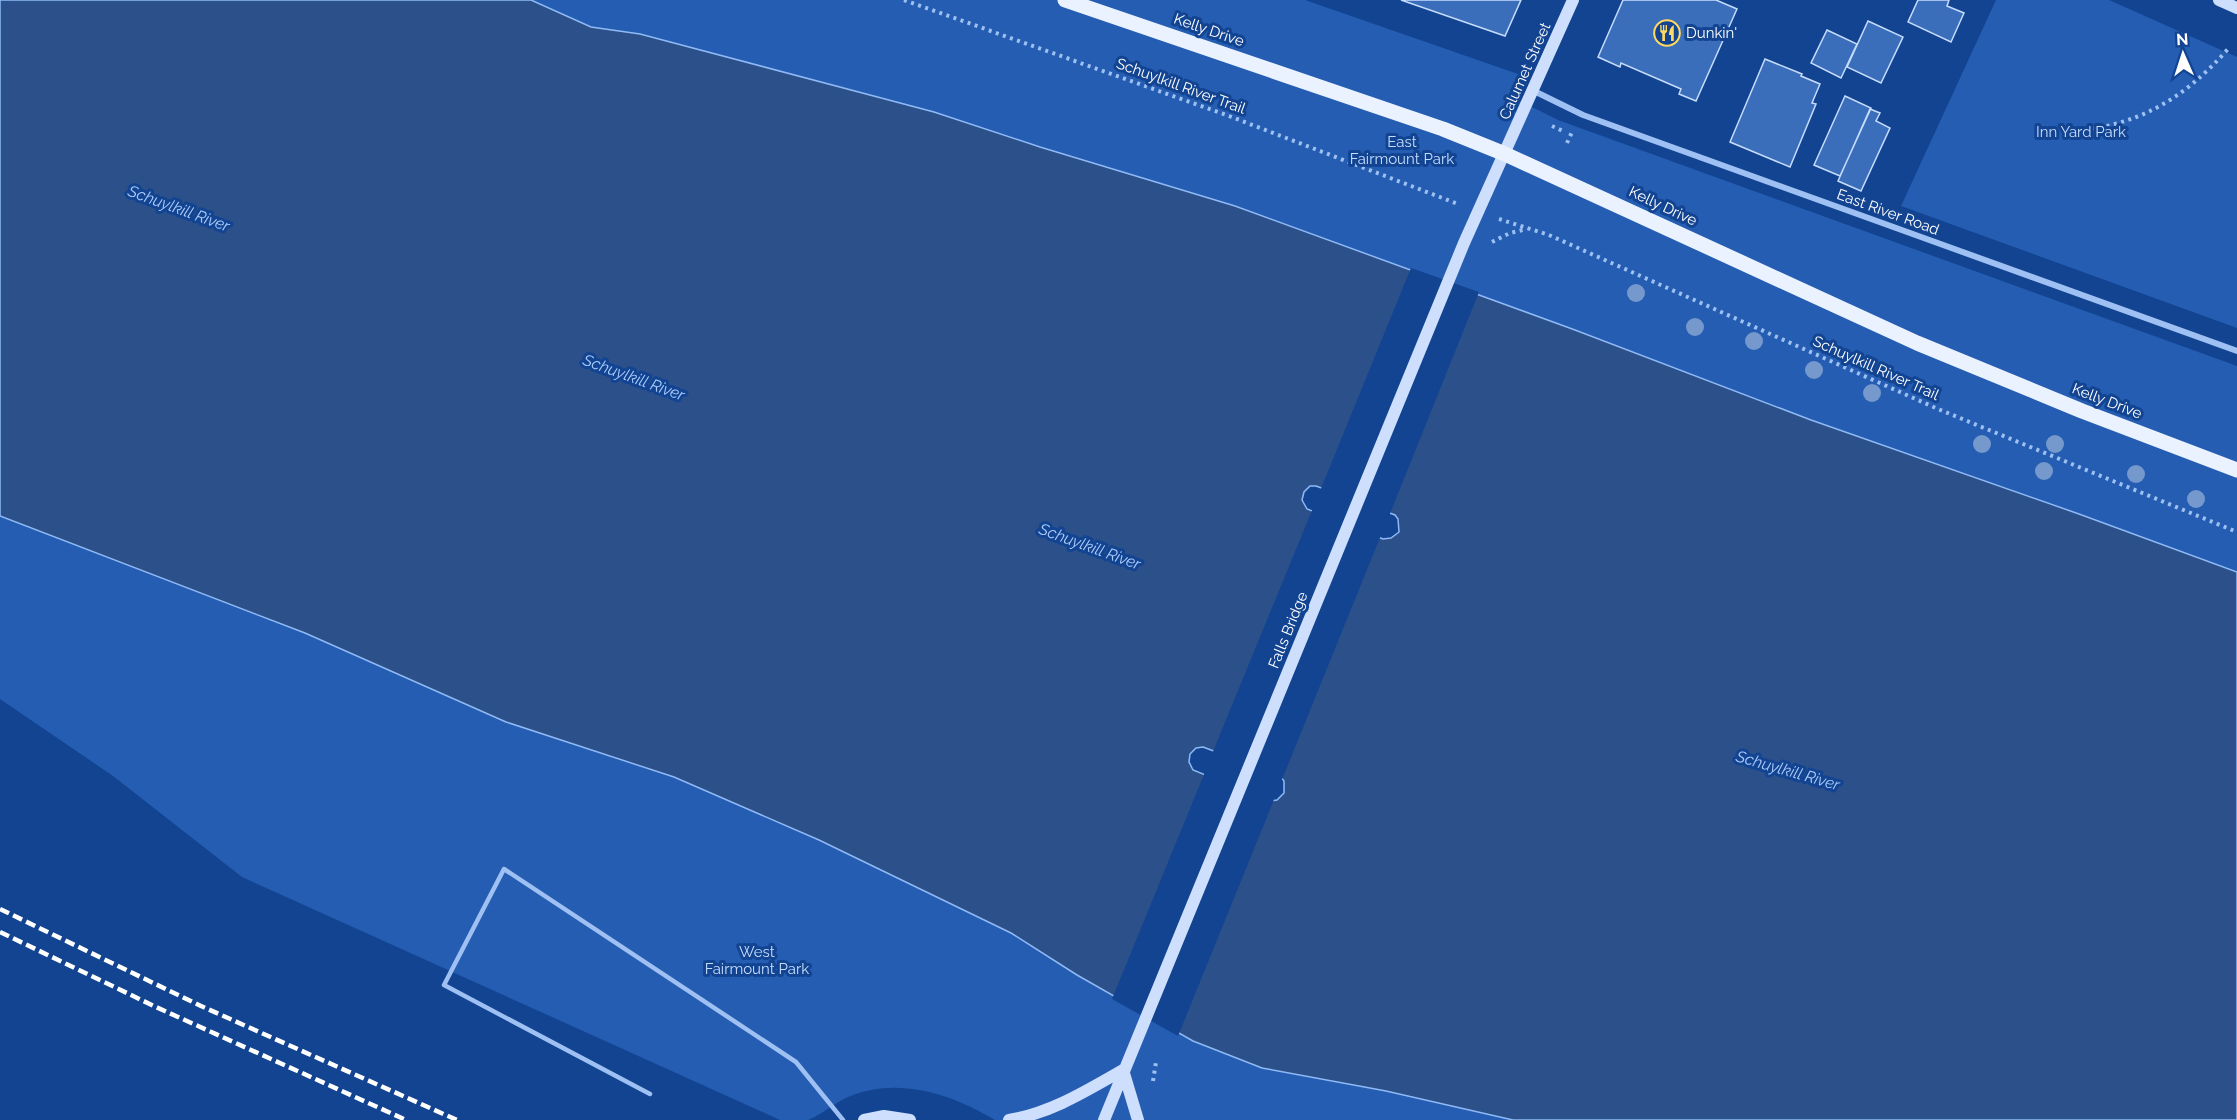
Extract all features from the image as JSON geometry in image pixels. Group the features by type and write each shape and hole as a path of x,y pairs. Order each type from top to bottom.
{"main road":[{"name":"Kelly Drive","path":"1065,0 1443,129 1505,154 1917,343 2059,402 2237,470"},
{"name":"Calumet Street","path":"1505,154 1573,0"},
{"path":"2219,0 2237,8"},
{"name":"Falls Bridge","path":"1104,1120 1464,243 1505,154"},
{"path":"1009,1120 1053,1108 1123,1070 1138,1120"},
{"path":"864,1120 884,1116 910,1120"}],"street":[{"name":"East River Road","path":"1534,91 1583,115 2237,351"}],"lane":[{"path":"650,1094 444,985 504,869 796,1062 843,1120"}],"path":[{"name":"Schuylkill River Trail","path":"904,0 1229,116 1448,200"},
{"path":"2062,132 2091,130 2118,124 2152,111 2181,94 2209,71 2229,49"},
{"name":"Schuylkill River Trail","path":"1508,222 1583,249 1938,409 2237,532"},
{"path":"1490,245 1495,239 1527,229"}],"green space":[{"name":"East Fairmount Park","path":"531,0 1305,0 1518,74 1510,96 1558,120 2237,366 2237,572 1811,420 1575,330 1235,206 1040,147 934,112 640,34 591,27"},
{"name":"Inn Yard Park","path":"1996,0 2109,0 2237,57 2237,328 1901,206"},
{"name":"West Fairmount Park","path":"0,516 305,633 506,722 674,777 819,840 1011,933 1077,975 1193,1041 1262,1068 1386,1091 1513,1120 995,1120 960,1102 942,1096 905,1088 886,1088 848,1097 808,1120 780,1120 242,877 113,776 0,699"}],"water":[{"name":"Schuylkill River","path":"0,0 531,0 591,27 640,34 934,112 1040,147 1235,206 1575,330 1811,420 2237,572 2237,1120 1513,1120 1386,1091 1262,1068 1193,1041 1077,975 1011,933 819,840 674,777 506,722 305,633 0,516","holes":["1310,486 1316,486 1395,515 1398,519 1399,532 1391,538 1383,539 1307,509 1302,500 1304,492","1203,747 1280,776 1284,781 1284,793 1277,800 1269,801 1193,770 1189,762 1190,754 1196,748"]}],"pier":[{"path":"1411,268 1479,292 1389,516 1320,491"},
{"path":"1313,508 1381,535 1281,782 1279,779 1212,754"},
{"path":"1205,772 1270,798 1275,797 1178,1036 1112,999"}],"building":[{"path":"1401,0 1521,0 1505,36"},
{"name":"Dunkin'","path":"1623,0 1716,0 1737,9 1696,101 1679,94 1681,89 1621,63 1620,67 1598,57"},
{"path":"1918,0 1949,0 1947,6 1964,13 1951,42 1908,22"},
{"path":"1868,21 1903,37 1881,83 1847,67"},
{"path":"1827,30 1857,44 1841,78 1811,63"},
{"path":"1765,59 1820,84 1812,103 1816,104 1790,167 1730,142"},
{"path":"1845,96 1871,108 1840,176 1814,165"},
{"path":"1870,109 1880,113 1876,121 1890,128 1861,191 1838,181"}],"railway":[{"path":"0,909 201,1006 457,1120"},
{"path":"0,932 156,1007 406,1120"}],"place":[{"name":"Dunkin'","path":"1667,33"}]}
